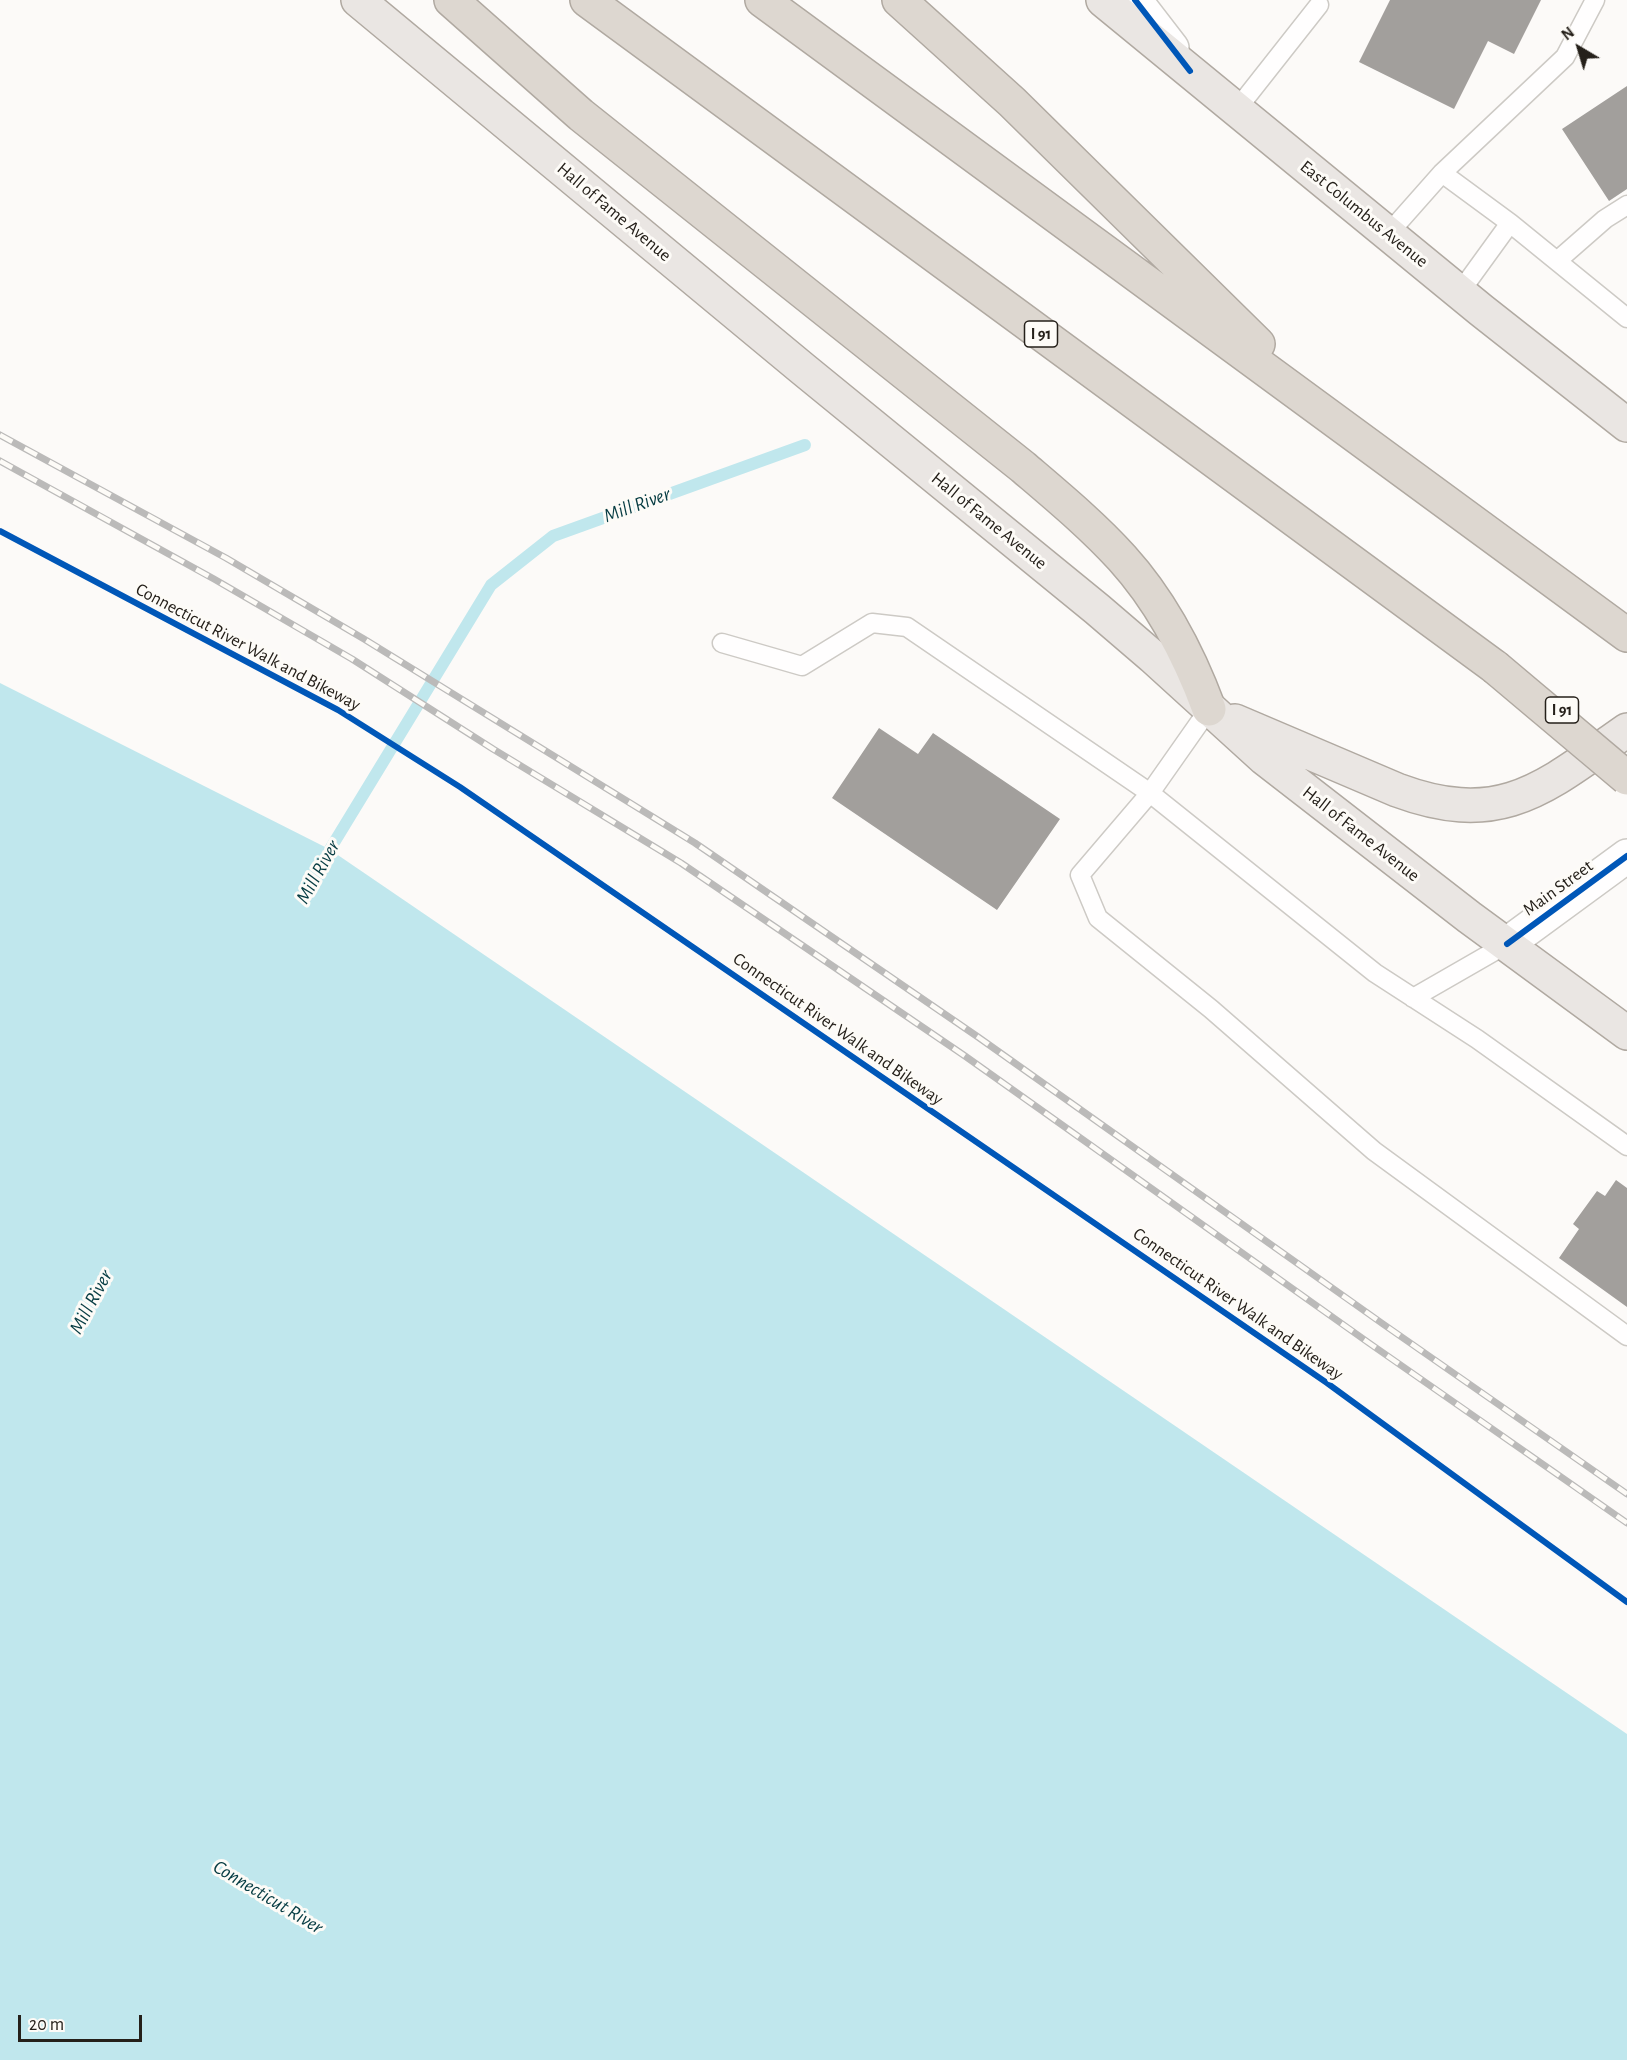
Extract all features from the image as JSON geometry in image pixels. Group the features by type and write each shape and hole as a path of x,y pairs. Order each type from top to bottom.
{"highway":[{"path":"451,0 581,115 1023,467 1091,527 1122,558 1145,586 1186,655 1209,709"},
{"name":"I 91","path":"587,0 1495,667 1627,755"},
{"path":"762,0 1627,635"},
{"path":"899,0 1012,102 1338,423"},
{"path":"1495,667 1627,778"}],"main road":[{"name":"Hall of Fame Avenue","path":"358,0 1096,609 1153,657 1236,734 1319,802 1627,1033"},
{"name":"East Columbus Avenue","path":"1103,0 1388,234 1627,425"},
{"path":"1135,0 1190,70"},
{"path":"1209,709 1398,790 1419,798 1460,806 1499,803 1540,789 1627,730"},
{"name":"Main Street","path":"1507,944 1627,856"}],"lane":[{"path":"1388,234 1442,173 1565,57 1595,0"},
{"path":"1237,109 1318,2"},
{"path":"1442,173 1510,223 1627,318"},
{"path":"1557,261 1605,219 1627,205"},
{"path":"1460,292 1510,223"},
{"path":"722,643 802,666 872,623 908,627 1150,793 1375,974 1477,1039 1627,1146"},
{"path":"1209,709 1150,793 1080,875 1098,918 1211,1009 1374,1151 1627,1336"},
{"path":"1413,998 1507,944"}],"water":[{"name":"Connecticut River","path":"0,683 329,849 1627,1734 1627,2060 0,2060"}],"building":[{"path":"1390,0 1541,0 1514,54 1488,41 1454,109 1359,62"},
{"path":"1627,86 1627,189 1609,201 1562,129"},
{"path":"879,728 918,754 933,733 1060,819 997,910 832,798"},
{"path":"1616,1180 1627,1188 1627,1307 1559,1258 1579,1229 1573,1224 1597,1191 1605,1196"}],"waterway":[{"name":"Mill River","path":"321,864 491,585 553,536 805,445"}],"railway":[{"path":"0,435 226,558 364,639 695,843 978,1037 1627,1494"},
{"path":"0,461 214,579 352,659 493,749 681,863 965,1056 1627,1523"}],"cycle path":[{"path":"1135,0 1190,71"},
{"name":"Connecticut River Walk and Bikeway","path":"0,531 338,710 460,787 1327,1383 1627,1602"},
{"path":"1507,944 1627,856"}]}
